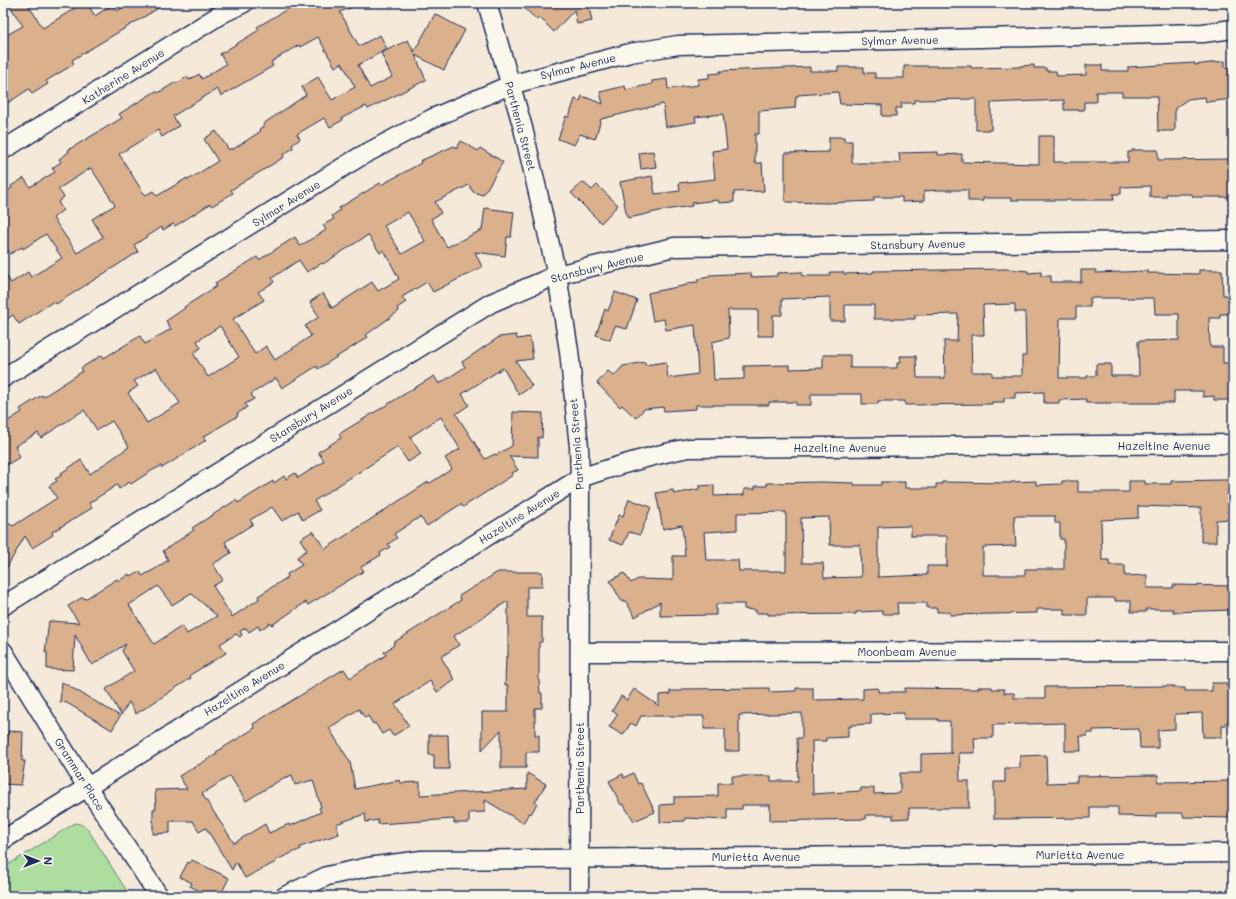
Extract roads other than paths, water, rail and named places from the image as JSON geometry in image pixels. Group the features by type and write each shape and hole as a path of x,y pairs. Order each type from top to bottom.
{"street":[{"name":"Katherine Avenue","path":"3,150 223,13 244,3"},
{"name":"Parthenia Street","path":"487,3 523,128 557,275 569,350 580,478 579,896"},
{"name":"Sylmar Avenue","path":"3,378 361,156 433,118 510,85 623,55 678,45 1203,33 1233,29"},
{"name":"Stansbury Avenue","path":"3,606 491,303 557,275 674,247 1233,240"},
{"name":"Hazeltine Avenue","path":"3,840 580,478 650,456 689,448 1233,444"},
{"name":"Moonbeam Avenue","path":"580,652 1233,650"},
{"name":"Grammar Place","path":"3,651 87,787 159,896"},
{"name":"Murietta Avenue","path":"285,896 327,876 368,867 422,860 1233,853"}]}
